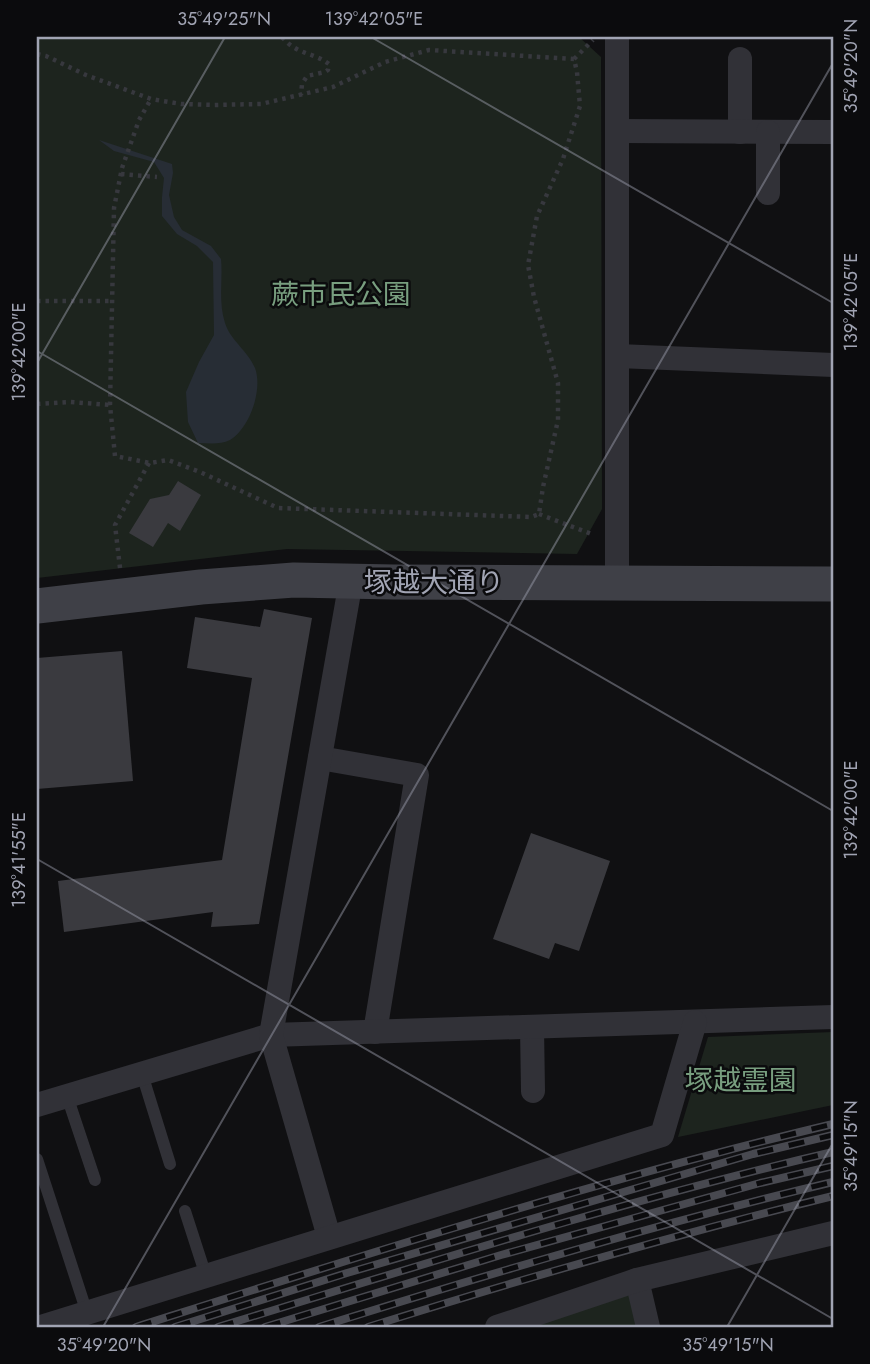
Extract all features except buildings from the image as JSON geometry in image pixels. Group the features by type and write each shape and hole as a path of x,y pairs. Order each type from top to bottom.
{"street":[{"path":"617,37 617,583"},
{"path":"740,60 740,132"},
{"path":"618,131 833,132"},
{"path":"768,132 768,193"},
{"path":"618,356 833,365"},
{"name":"塚越大通り","path":"37,606 201,587 294,580 833,584"},
{"path":"329,1237 271,1035 351,581"},
{"path":"320,758 417,775 375,1032"},
{"path":"37,1105 271,1035 833,1017"},
{"path":"41,1327 662,1135 695,1021"},
{"path":"532,1027 533,1091"},
{"path":"497,1327 637,1280 833,1233"},
{"path":"637,1280 648,1327"}],"lane":[{"path":"142,1074 170,1164"},
{"path":"67,1096 95,1180"},
{"path":"37,1159 87,1313"},
{"path":"185,1211 206,1276"}],"path":[{"path":"282,37 289,46 329,64 325,72 307,76 302,84 301,95"},
{"path":"37,54 151,99 181,104 233,106 261,104 333,87 385,62 429,50 574,59 596,37"},
{"path":"539,513 558,420 558,383 528,265 537,216 563,159 580,106 574,59"},
{"path":"151,99 139,120 121,174 114,208 110,405 115,456 150,463 168,460 201,472 278,508 531,517 539,513 601,538"},
{"path":"121,174 157,177"},
{"path":"37,301 112,301"},
{"path":"37,404 70,402 110,405"},
{"path":"123,597 115,525 150,463"}],"green space":[{"name":"蕨市民公園","path":"37,37 579,37 601,57 602,509 577,554 287,549 37,578"},
{"name":"塚越霊園","path":"833,1032 833,1105 678,1137 708,1037"},
{"path":"632,1291 640,1327 522,1327"}],"shaded area":[{"path":"99,140 172,164 169,195 174,217 182,230 211,246 221,259 221,299 225,323 252,362 257,377 256,397 249,417 237,434 226,442 198,443 188,422 186,392 214,335 213,262 197,246 177,234 162,216 164,178 154,162 114,151"}],"railway":[{"path":"136,1327 396,1245 570,1194 833,1124"},
{"path":"175,1327 347,1273 753,1154 833,1135"},
{"path":"218,1327 601,1212 833,1152"},
{"path":"265,1327 501,1255 760,1183 833,1166"},
{"path":"319,1327 575,1250 833,1182"},
{"path":"368,1327 600,1258 833,1196"}]}
